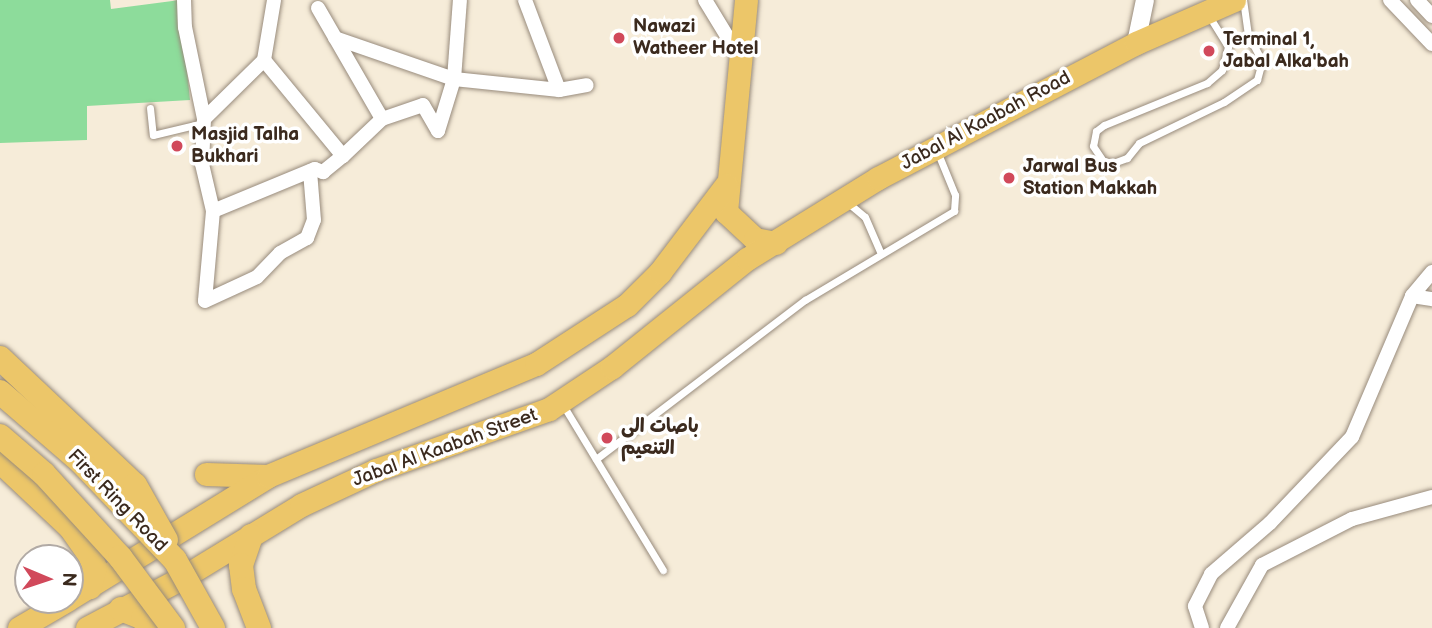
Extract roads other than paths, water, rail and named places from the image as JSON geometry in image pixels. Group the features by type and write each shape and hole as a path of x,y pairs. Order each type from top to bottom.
{"highway":[{"path":"746,0 738,54 726,212 754,239 776,243"},
{"name":"Jabal Al Kaabah Road","path":"747,259 935,147 1136,43 1234,0"},
{"name":"Jabal Al Kaabah Street","path":"84,589 268,477 536,364 627,305 693,229 726,185"},
{"name":"Jabal Al Kaabah Street","path":"87,628 301,505 376,470 560,401 612,367 747,259"},
{"path":"0,358 135,485 175,560"},
{"name":"First Ring Road","path":"0,392 80,461 175,560 213,628"},
{"name":"First Ring Road","path":"0,436 44,474 120,557 173,628"},
{"path":"0,461 71,528 82,544"},
{"path":"206,474 268,477"},
{"path":"251,536 242,565 244,589 259,628"},
{"path":"84,546 95,568 84,581"},
{"path":"121,609 143,618 149,628"},
{"name":"Jabal Al Kaabah Street","path":"19,628 42,614"}],"street":[{"path":"184,0 185,27 204,121 202,164 213,211 205,301 257,277 280,253 307,238 314,220 310,171"},
{"path":"204,121 264,60 274,0"},
{"path":"213,211 310,171 323,172 382,119 423,105 438,131 454,79 460,0"},
{"path":"525,0 559,90"},
{"path":"705,0 738,54"},
{"path":"1136,43 1145,0"},
{"path":"1390,0 1432,44"},
{"path":"1417,0 1432,16"},
{"path":"318,3 382,119"},
{"path":"335,38 454,79 559,90 587,85"},
{"path":"264,60 343,156"},
{"path":"1202,628 1195,606 1211,574 1270,523 1352,436 1412,296 1432,272"},
{"path":"1412,296 1432,299"},
{"path":"1227,628 1262,565 1352,519 1432,497"}],"lane":[{"path":"1207,12 1228,47 1222,70 1207,82 1104,125 1096,131 1093,146 1103,161 1113,163 1126,158 1139,143 1236,96 1257,80 1262,61 1248,35 1243,0"},
{"path":"150,108 153,135 204,121"},
{"path":"596,459 805,300 954,211 955,195 935,147"},
{"path":"844,200 865,217 881,254"},
{"path":"560,401 663,570"}],"place":[{"name":"Nawazi Watheer Hotel","path":"619,38"},
{"name":"Terminal 1, Jabal Alka'bah","path":"1209,51"},
{"name":"Masjid Talha Bukhari","path":"177,146"},
{"name":"Jarwal Bus Station Makkah","path":"1009,178"},
{"name":"باصات الى التنعيم","path":"607,438"}]}
